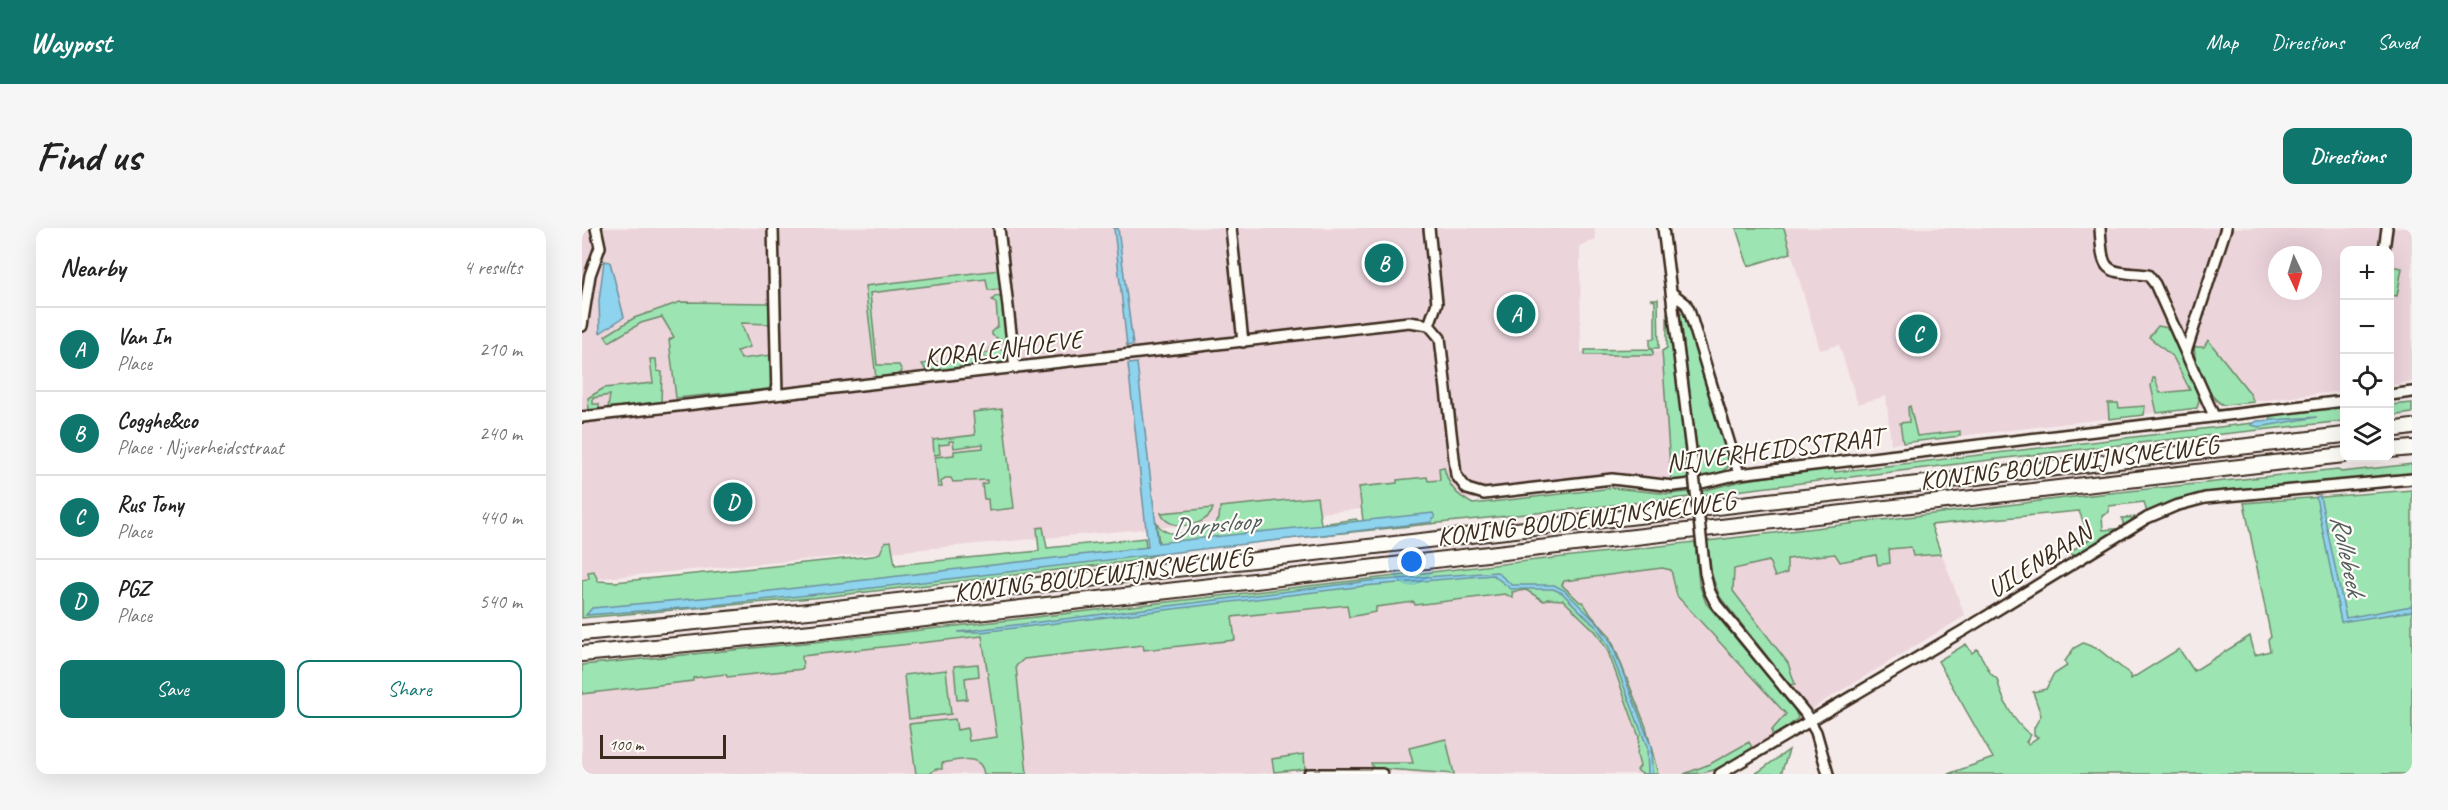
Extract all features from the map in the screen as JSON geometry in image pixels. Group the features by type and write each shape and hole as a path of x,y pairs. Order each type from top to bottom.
{"highway":[{"path":"2394,429 2412,427"},
{"name":"KONING BOUDEWIJNSNELWEG","path":"582,633 843,607 2340,435"},
{"path":"2394,450 2412,448"},
{"name":"KONING BOUDEWIJNSNELWEG","path":"582,654 822,631 2340,455"}],"street":[{"path":"582,326 590,275 600,247 596,228"},
{"path":"773,228 777,396"},
{"path":"999,228 1015,368"},
{"path":"1230,228 1243,342"},
{"path":"1429,228 1437,303 1429,325"},
{"path":"1663,228 1705,573 1709,590 1716,604 1810,721 1828,774"},
{"path":"2100,228 2102,261 2116,272 2148,275 2155,284 2214,416"},
{"path":"2186,352 2226,228"},
{"path":"2385,246 2387,228"},
{"path":"1672,292 1686,304 1689,310 1739,474"},
{"name":"KORALENHOEVE","path":"582,417 1409,322 1429,325"},
{"name":"NIJVERHEIDSSTRAAT","path":"1429,325 1440,338 1454,468 1460,482 1467,489 1484,494 1612,479 1673,486 1701,483 1739,474 2340,401"},
{"path":"2394,394 2412,392"},
{"name":"UILENBAAN","path":"1720,774 2147,519 2175,506 2205,498 2412,479"},
{"path":"1308,774 1382,774"}],"shaded area":[{"path":"582,228 1594,228 1596,240 1580,246 1581,352 1662,351 1671,481 582,580"},
{"path":"1784,228 2412,228 2412,382 2394,384 2394,246 2340,246 2340,391 1891,444 1886,396 1858,404 1839,345 1820,350"},
{"path":"1931,525 1965,616 1824,701 1754,750 1708,774 1422,774 1368,769 1310,769 1258,774 582,774 582,694 596,692 596,690 692,681 693,678 727,674 727,677 803,669 802,656 982,636 1025,659 1143,645 1144,649 1234,640 1231,617 1347,605 1349,617 1376,611 1375,607 1414,602 1505,594 1512,598 1511,592 1526,590 1530,573 1696,551 1716,545"}],"green space":[{"path":"1736,228 1784,228 1791,253 1748,266"},
{"path":"2394,267 2402,268 2397,296 2394,296"},
{"path":"999,270 1001,289 988,290 986,279 870,293 877,365 899,365 902,371 899,375 876,378 865,286"},
{"path":"996,296 1003,298 1009,341 1005,343 992,335 992,331 998,326 996,303 992,300"},
{"path":"1650,299 1658,299 1659,348 1650,348 1650,339 1655,338 1655,301"},
{"path":"680,302 771,303 772,324 741,323 750,347 737,351 741,359 771,355 769,389 676,398 669,340 674,337 662,317 641,323 609,342 605,336 634,318"},
{"path":"1684,313 1730,464 1720,472 1700,476 1680,314"},
{"path":"1667,314 1670,318 1688,479 1671,481 1662,351 1667,348"},
{"path":"2158,326 2168,328 2200,396 2197,408 2157,413 2151,386 2153,378 2155,378 2160,393 2190,390 2173,357 2149,337"},
{"path":"2208,340 2249,392 2254,402 2223,405 2211,395 2199,371 2194,347 2204,347"},
{"path":"992,343 1009,356 1008,360 997,365 982,355 989,352"},
{"path":"1653,349 1653,355 1585,355 1585,350"},
{"path":"976,357 981,362 980,366 927,372 922,364"},
{"path":"650,359 656,359 657,371 662,372 661,402 608,408 610,395 593,398 593,404 599,404 599,410 589,410 588,398 604,388 653,383"},
{"path":"2108,403 2118,403 2119,408 2145,406 2144,415 2109,419"},
{"path":"2412,403 2412,413 2394,415 2394,405"},
{"path":"1910,406 1917,436 1960,431 1960,436 1903,443 1900,423 1909,422 1908,407"},
{"path":"2340,407 2340,421 2064,451 1703,495 1702,491 1745,480 1834,468 1835,472 2270,421 2271,415"},
{"path":"1002,409 1014,508 989,511 988,499 984,499 982,484 987,483 987,480 953,482 951,478 945,478 941,482 942,487 938,487 935,457 954,455 954,451 983,448 983,444 954,448 953,441 949,441 949,444 939,445 940,454 934,455 933,440 975,435 973,412"},
{"path":"2412,464 2412,474 2202,494 2176,500 2147,513 2144,502 2109,506 2109,512 2102,516 2103,530 2122,528 2073,558 2071,551 2090,539 2079,511 1931,525 1941,554 1913,556 1911,547 1889,549 1890,563 1878,565 1876,555 1840,562 1835,554 1787,559 1787,573 1775,577 1769,561 1734,569 1733,591 1788,663 1795,684 1790,685 1720,597 1711,573 1707,541 2082,496 2338,469 2341,472"},
{"path":"1444,467 1454,489 1473,504 1613,488 1670,494 1689,492 1690,497 1169,551 1135,561 823,597 582,618 582,580 589,579 588,572 594,571 598,581 615,582 873,556 880,553 885,542 891,541 895,565 1039,551 1037,528 1043,527 1047,548 1145,538 1146,547 1159,543 1156,521 1165,531 1188,533 1210,529 1219,519 1220,507 1317,497 1321,524 1356,519 1359,522 1363,521 1359,487 1427,477 1428,481 1440,480 1439,468"},
{"path":"2412,490 2412,774 1948,774 1993,758 1938,661 1966,644 1972,653 1977,649 1991,674 1997,679 2005,702 2014,717 2031,735 2026,742 2028,744 2038,737 2034,735 2034,728 2041,715 2033,692 2046,689 2053,675 2067,666 2065,661 2074,648 2083,643 2098,649 2131,675 2131,679 2179,649 2194,671 2250,636 2255,655 2270,651 2268,640 2271,637 2244,503"},
{"path":"1213,508 1204,520 1188,525 1172,523 1161,513"},
{"path":"2140,517 2124,527 2122,518"},
{"path":"1695,542 1699,584 1706,603 1794,708 1798,718 1772,737 1772,730 1786,714 1677,596 1671,570 1662,568 1564,581 1562,585 1580,602 1583,602 1591,615 1610,636 1646,727 1658,774 1642,774 1637,770 1640,766 1637,755 1639,737 1607,649 1596,632 1563,600 1547,599 1544,601 1526,590 1512,592 1513,598 1505,594 1415,605 1414,602 1376,607 1376,612 1349,617 1347,605 1232,617 1235,640 1144,650 1143,645 1024,659 1016,666 1027,774 984,774 982,767 974,760 962,760 942,763 942,769 935,769 930,774 916,774 909,724 955,719 957,730 967,728 969,741 997,737 982,636 802,656 803,669 727,677 726,674 693,678 693,681 582,694 582,665 824,641"},
{"path":"978,664 979,676 965,678 967,699 957,700 954,666"},
{"path":"946,670 951,714 909,719 904,675"},
{"path":"1446,739 1454,774 1373,768 1371,763 1413,763 1409,748"},
{"path":"1749,742 1753,749 1729,764 1695,774 1684,774 1710,764"},
{"path":"1789,750 1781,774 1754,774 1758,772"},
{"path":"1304,754 1305,769 1274,772 1272,759"}],"water":[{"path":"1114,228 1118,228 1133,345 1127,346"},
{"path":"604,261 610,262 624,317 600,333 599,301"},
{"path":"1137,363 1158,543 1433,513 1435,518 1432,522 846,591 696,607 586,615 592,608 745,594 1148,547 1128,364"},
{"path":"2317,417 2259,427 2251,425 2257,421"},
{"path":"2320,496 2346,618 2412,606 2412,611 2341,622 2316,497"},
{"path":"1497,572 1512,585 1554,585 1564,590 1600,626 1611,642 1651,746 1652,774 1648,774 1647,747 1643,736 1608,645 1597,628 1562,593 1553,589 1511,589 1493,575 1364,586 981,632 958,632 1369,581"}],"place":[{"name":"Cogghe&co","path":"1384,263"},
{"name":"Van In","path":"1516,314"},
{"name":"Rus Tony","path":"1918,334"},
{"name":"PGZ","path":"733,502"}],"water label":[{"name":"Dorpsloop","path":"1215,524"},
{"name":"Rollebeek","path":"2348,555"}]}
